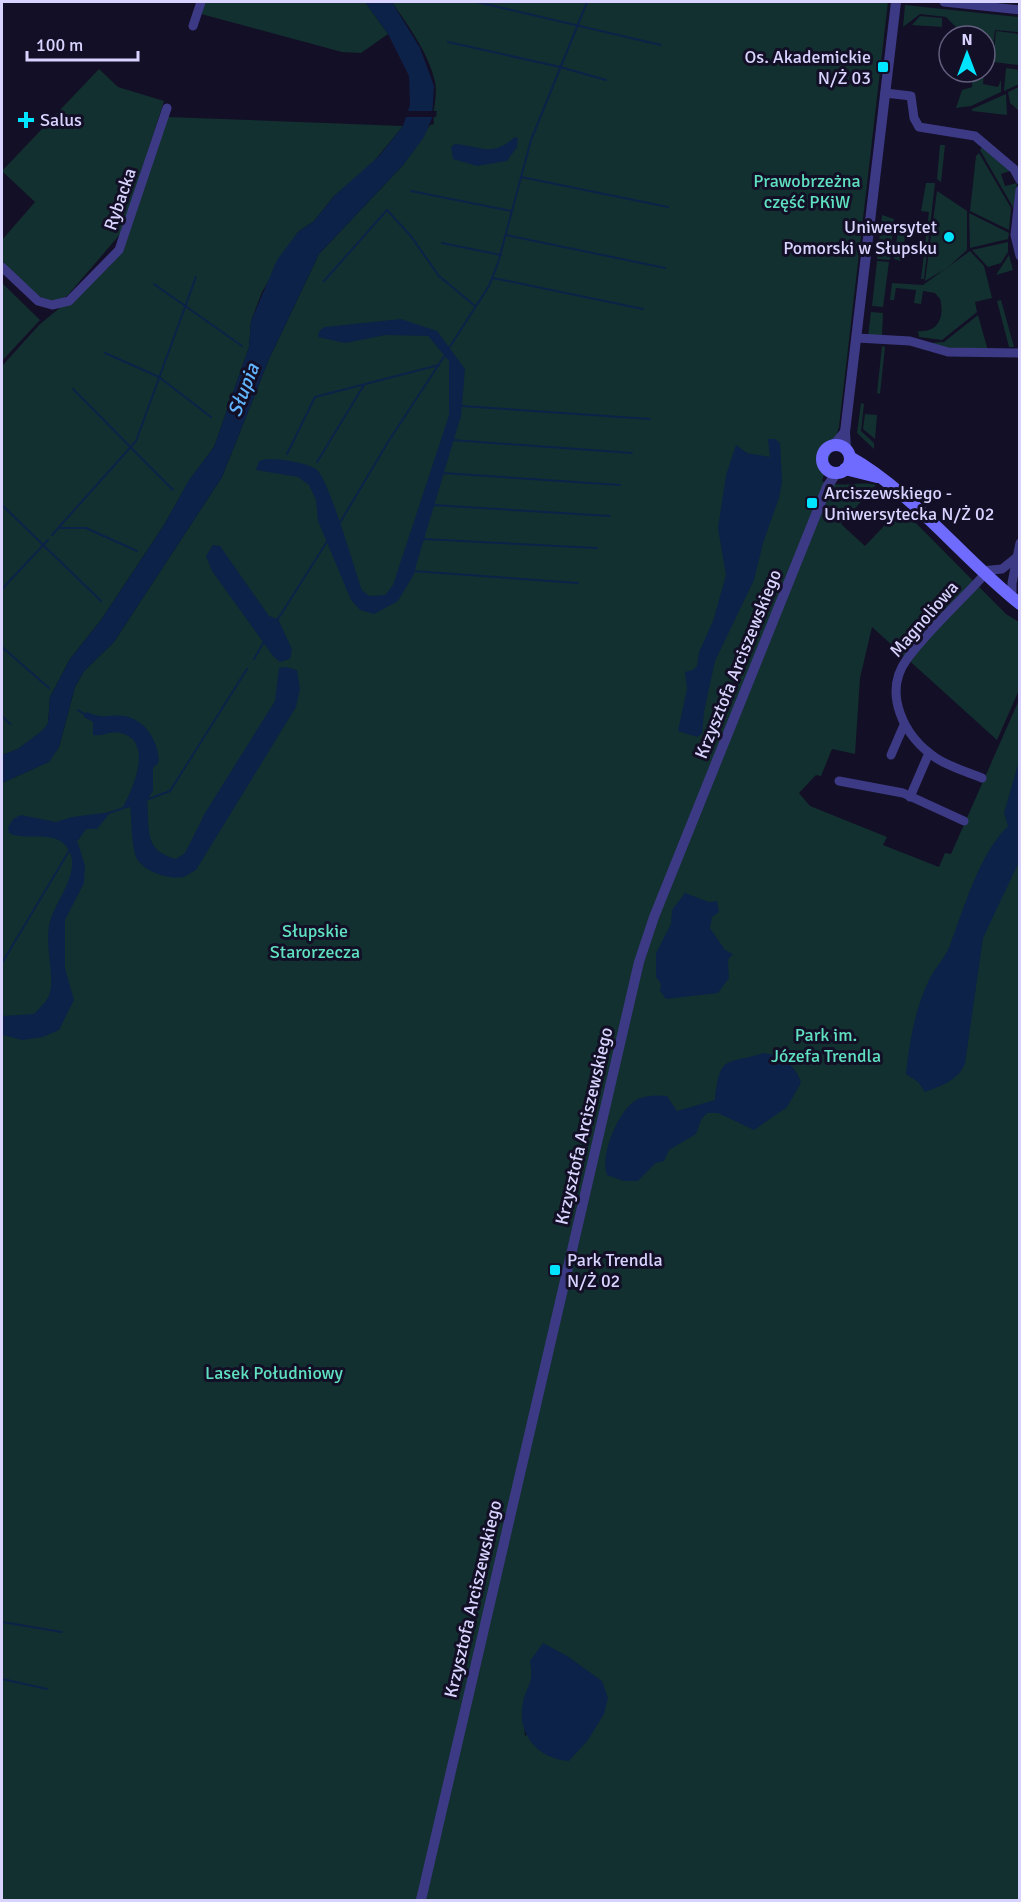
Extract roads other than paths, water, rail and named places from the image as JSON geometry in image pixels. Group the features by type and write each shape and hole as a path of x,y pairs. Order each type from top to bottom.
{"main road":[{"path":"840,460 881,478 1016,601"}],"street":[{"path":"193,26 201,2"},
{"name":"Krzysztofa Arciszewskiego","path":"421,1900 639,962 662,896 840,460 857,338 896,2"},
{"path":"944,2 1006,5 1020,10"},
{"path":"885,93 911,96 914,118 919,127 978,138 1016,172 1020,180"},
{"name":"Rybacka","path":"2,267 34,298 52,305 69,301 119,249 166,108"},
{"path":"1019,192 1015,235 1020,256"},
{"path":"857,338 910,341 948,352 1020,353"},
{"path":"1016,601 1017,556 1020,543"},
{"path":"983,572 1002,569 1017,556"},
{"name":"Magnoliowa","path":"982,778 944,762 930,753 904,725 897,706 896,688 906,660 983,572"},
{"path":"891,755 904,725"},
{"path":"910,796 930,753"},
{"path":"839,781 910,796 964,821"}],"water":[{"name":"Słupia","path":"365,2 392,2 420,48 434,86 432,118 424,137 404,164 319,254 269,359 222,477 114,642 84,671 75,687 59,747 49,762 2,783 2,755 18,749 44,729 48,723 50,697 70,659 101,620 164,525 189,480 214,447 249,347 251,321 277,260 298,232 314,221 334,196 379,156 403,126 410,105 409,76 388,34"},
{"path":"515,137 518,138 517,147 507,161 477,166 453,159 451,147 455,144 493,149"},
{"path":"401,319 437,331 465,369 461,416 413,576 398,601 374,614 360,610 351,600 318,521 316,500 309,485 298,477 256,470 259,461 267,459 292,461 316,469 334,505 362,590 369,596 385,595 393,585 449,415 449,361 428,336 386,335 345,343 318,337 319,331 325,327"},
{"path":"768,439 775,439 780,443 782,482 779,498 763,543 754,580 715,661 704,712 702,734 697,737 678,731 687,689 685,672 697,666 699,652 713,621 726,575 718,528 726,475 736,445 747,453 770,457"},
{"path":"213,545 220,546 269,616 278,619 292,649 290,659 280,662 273,656 212,571 206,556"},
{"path":"279,668 297,670 300,689 296,707 196,870 177,878 154,873 142,865 135,854 130,806 122,809 138,767 137,746 131,738 121,733 93,735 93,722 84,717 84,714 87,712 98,716 132,718 144,727 153,739 159,762 153,768 153,791 147,800 150,837 158,850 176,859 185,853 205,813 275,701"},
{"path":"1019,761 1019,862 983,938 965,1064 953,1079 925,1092 918,1082 906,1074 916,1014 929,980 950,945 981,866 1008,826 1004,813"},
{"path":"111,812 97,829 85,829 77,840 85,866 84,883 65,920 65,968 74,1000 59,1030 43,1037 22,1040 3,1035 2,1016 34,1014 49,995 51,977 49,927 69,880 72,860 69,851 57,839 15,835 9,833 8,827 13,819 21,815 56,822 72,817"},
{"path":"685,893 709,902 717,901 719,912 712,917 710,928 725,950 733,954 728,960 729,978 718,993 666,999 660,991 661,984 656,977 656,953 671,924 672,910"},
{"path":"764,1053 787,1062 799,1077 801,1083 787,1107 754,1130 718,1113 707,1113 701,1120 696,1134 669,1150 664,1161 656,1163 638,1181 624,1181 607,1175 606,1156 612,1133 631,1104 645,1097 667,1096 677,1111 715,1100 719,1075 727,1063"},
{"path":"543,1643 567,1656 602,1681 608,1698 604,1714 588,1740 569,1761 558,1759 539,1750 526,1734 523,1724 523,1702 531,1679 530,1661"}],"waterway":[{"path":"477,2 661,45"},
{"path":"449,348 489,286 498,263 531,140 587,2"},
{"path":"448,42 560,67 606,80"},
{"path":"521,177 668,207"},
{"path":"411,191 511,211"},
{"path":"324,281 387,210 410,235 439,276 475,306"},
{"path":"506,235 665,268"},
{"path":"442,243 501,255"},
{"path":"52,535 136,441 196,277"},
{"path":"493,278 643,309"},
{"path":"154,284 242,346"},
{"path":"105,353 159,377 211,417"},
{"path":"338,526 388,442 445,355"},
{"path":"287,454 315,397 439,365"},
{"path":"317,462 364,385"},
{"path":"73,389 173,490"},
{"path":"461,406 650,419"},
{"path":"452,440 632,453"},
{"path":"443,473 620,485"},
{"path":"2,505 101,601"},
{"path":"433,505 610,516"},
{"path":"60,528 86,528 137,551"},
{"path":"423,539 597,548"},
{"path":"2,589 48,540"},
{"path":"278,619 328,540"},
{"path":"413,571 578,583"},
{"path":"254,659 265,640"},
{"path":"2,647 49,688"},
{"path":"146,800 170,791 247,669"},
{"path":"78,710 84,714"},
{"path":"2,716 10,724"},
{"path":"109,813 129,806"},
{"path":"78,839 87,826"},
{"path":"2,963 69,851"},
{"path":"2,1622 62,1632"},
{"path":"2,1679 47,1689"}],"place":[{"name":"Os. Akademickie N/Ż 03","path":"883,67"},
{"name":"Salus","path":"26,120"},
{"name":"Uniwersytet Pomorski w Słupsku","path":"949,237"},
{"name":"Arciszewskiego - Uniwersytecka N/Ż 02","path":"812,503"},
{"name":"Park Trendla N/Ż 02","path":"555,1270"}],"park label":[{"name":"Prawobrzeżna część PKiW","path":"807,192"},
{"name":"Słupskie Starorzecza","path":"315,941"},
{"name":"Park im. Józefa Trendla","path":"826,1045"},
{"name":"Lasek Południowy","path":"274,1373"}]}
